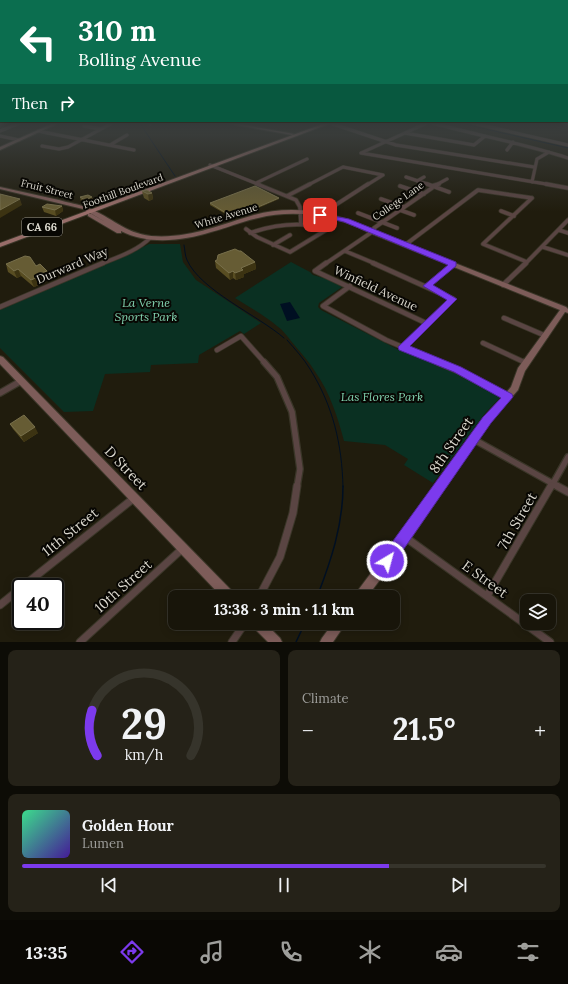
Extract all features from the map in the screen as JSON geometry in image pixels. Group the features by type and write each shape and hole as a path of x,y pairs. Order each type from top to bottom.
{"main road":[{"name":"Foothill Boulevard","path":"0,242 248,152"},
{"name":"Foothill Boulevard","path":"0,246 88,211"}],"street":[{"path":"363,152 361,153 568,188"},
{"path":"440,152 534,167"},
{"path":"532,182 534,167 537,159 549,152 568,158"},
{"path":"256,183 307,159"},
{"path":"211,166 296,200 300,207 301,224"},
{"path":"287,196 343,167 383,175 320,215"},
{"path":"406,177 448,192"},
{"path":"417,181 424,177"},
{"path":"432,186 438,185 448,179"},
{"path":"400,186 424,194"},
{"name":"College Lane","path":"315,271 372,232 374,228 424,194 432,188 432,186"},
{"name":"Fruit Street","path":"0,189 88,211"},
{"path":"405,245 475,192 478,190 484,190 532,198 483,244 527,262"},
{"path":"381,199 404,207"},
{"path":"400,210 414,215"},
{"name":"White Avenue","path":"88,211 120,233 130,237 180,242 194,240 260,220 280,216 320,215 346,221 566,310"},
{"path":"501,211 514,216"},
{"path":"358,213 397,228"},
{"name":"White Avenue","path":"300,215 331,220 362,231 372,232"},
{"path":"503,285 543,247 568,220"},
{"path":"246,229 250,233 290,252 329,228 301,224 278,225 250,233"},
{"path":"559,230 568,233"},
{"path":"273,245 290,235"},
{"name":"Durward Way","path":"0,307 134,250 148,239"},
{"path":"543,247 568,255"},
{"path":"345,251 428,286 453,299 403,347"},
{"path":"428,286 453,264"},
{"name":"Winfield Avenue","path":"315,271 350,286 428,324"},
{"path":"350,286 323,306 403,347 457,370 508,397"},
{"name":"8th Street","path":"365,590 405,537 487,420 515,388 521,370 566,310"},
{"path":"504,318 546,336"},
{"path":"217,350 241,336 277,377 292,412 300,469 293,512 280,557 263,590"},
{"path":"483,343 526,363"},
{"name":"D Street","path":"0,359 223,590"},
{"path":"0,393 21,381"},
{"path":"473,439 568,492"},
{"name":"7th Street","path":"487,596 568,457"},
{"name":"11th Street","path":"34,578 134,498"},
{"name":"E Street","path":"405,537 550,642"},
{"name":"10th Street","path":"80,642 183,548"},
{"name":"11th Street","path":"0,605 12,596"},
{"path":"232,642 240,630"},
{"path":"264,630 276,642"},
{"path":"326,642 335,630"}],"green space":[{"name":"La Verne Sports Park","path":"149,244 180,244 183,262 196,280 261,323 244,334 240,331 199,355 198,363 151,365 150,372 105,374 93,411 64,412 0,348 0,310"},
{"name":"Las Flores Park","path":"291,262 313,275 327,279 342,287 319,303 318,307 321,310 397,349 450,370 499,396 499,399 486,412 433,483 404,465 408,459 385,445 344,441 329,397 321,381 307,361 285,333 262,315 235,298"}],"water":[{"path":"290,302 300,318 287,321 280,304"}],"building":[{"path":"255,186 279,198 234,218 210,203"},
{"path":"147,190 152,193 148,194 142,191"},
{"path":"0,194 20,199 0,210"},
{"path":"88,195 92,197 85,200 80,197"},
{"path":"47,204 62,206 55,210 42,207"},
{"path":"235,249 241,251 255,262 241,268 243,270 235,273 233,271 229,273 215,261 217,260 218,255"},
{"path":"25,256 30,257 36,266 40,264 47,271 41,273 43,275 31,280 18,269 14,271 6,264"},
{"path":"24,415 35,427 21,436 10,424"}],"waterway":[{"path":"159,152 175,176"},
{"path":"184,245 187,260 204,282 284,338"},
{"path":"287,340 310,369 325,397 335,426 341,456 343,486"},
{"path":"320,590 335,543 341,515 343,486"},
{"path":"296,642 302,630"}],"route":[{"path":"320,215 333,217 366,228 372,232 453,264 428,286 453,299 403,347 457,370 508,397 487,420 387,561"}]}
